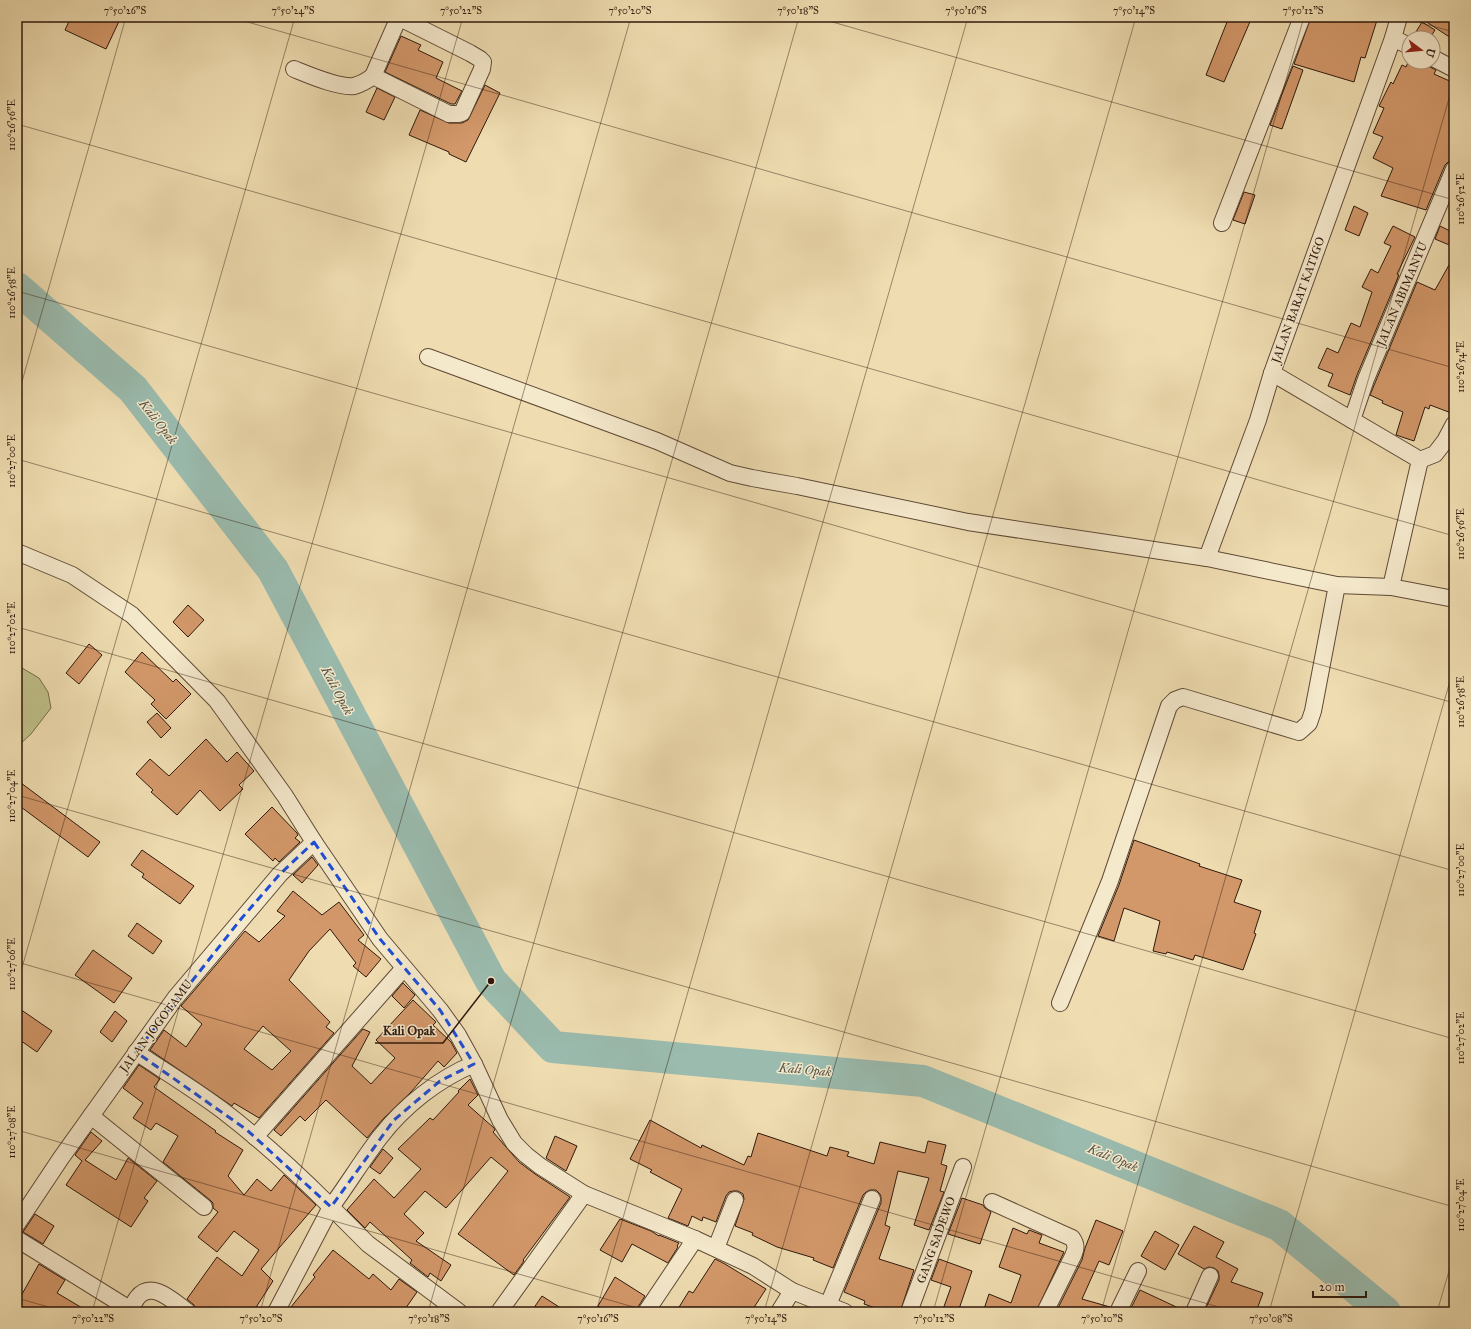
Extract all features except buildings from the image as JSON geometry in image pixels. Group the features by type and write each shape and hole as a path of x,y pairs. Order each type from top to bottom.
{"street":[{"path":"294,69 345,86 354,86 361,83 373,76 398,17 470,53 483,62 482,69 462,113 452,115 373,76"},
{"path":"1222,223 1302,17"},
{"name":"JALAN BARAT KATIGO","path":"1399,17 1393,38 1272,373 1420,460"},
{"path":"1393,38 1401,42"},
{"path":"1441,62 1454,68"},
{"name":"JALAN ABIMANYU","path":"1352,420 1366,380 1454,169"},
{"path":"428,357 658,441 730,473 968,522 1206,558 1337,585 1391,587 1454,599"},
{"path":"1206,558 1258,420 1272,373"},
{"path":"1391,587 1420,460 1435,454 1454,424"},
{"path":"17,552 72,575 132,615 216,701 285,796 314,842 380,939 440,1010 458,1035 474,1064 492,1104 514,1143 540,1166 584,1194 695,1238 753,1266 792,1291 845,1312"},
{"path":"1060,1003 1110,881 1169,706 1175,700 1183,697 1299,732 1309,723 1313,711 1337,585"},
{"name":"JALAN JOGOTAMU","path":"17,1224 91,1116 176,997 280,874 314,842"},
{"path":"255,1137 404,968"},
{"path":"136,1052 221,1109 313,1189 368,1244 459,1312"},
{"path":"276,1312 331,1207 380,1136 411,1104 458,1070 474,1064"},
{"path":"91,1116 204,1207"},
{"name":"GANG SADEWO","path":"909,1312 962,1168"},
{"path":"503,1311 584,1194"},
{"path":"828,1305 872,1199"},
{"path":"716,1248 735,1200"},
{"path":"992,1202 1072,1238 1075,1242 1076,1249 1073,1256 1045,1312"},
{"path":"17,1238 130,1311 138,1297 148,1291 156,1291 163,1293 188,1312"},
{"path":"646,1312 695,1238"},
{"path":"1118,1312 1138,1271"},
{"path":"1194,1312 1210,1276"},
{"path":"779,1312 792,1291"}],"highlighted area":[{"path":"314,842 380,939 440,1010 474,1064 440,1081 394,1120 331,1207 247,1130 136,1052 241,919 280,874"}],"green space":[{"path":"17,665 39,678 48,692 51,708 31,734 17,747"}],"waterway":[{"name":"Kali Opak","path":"17,288 133,389 273,570 491,981 553,1047 923,1081 1279,1225 1385,1312"}],"place":[{"name":"Kali Opak","path":"491,981"}]}
